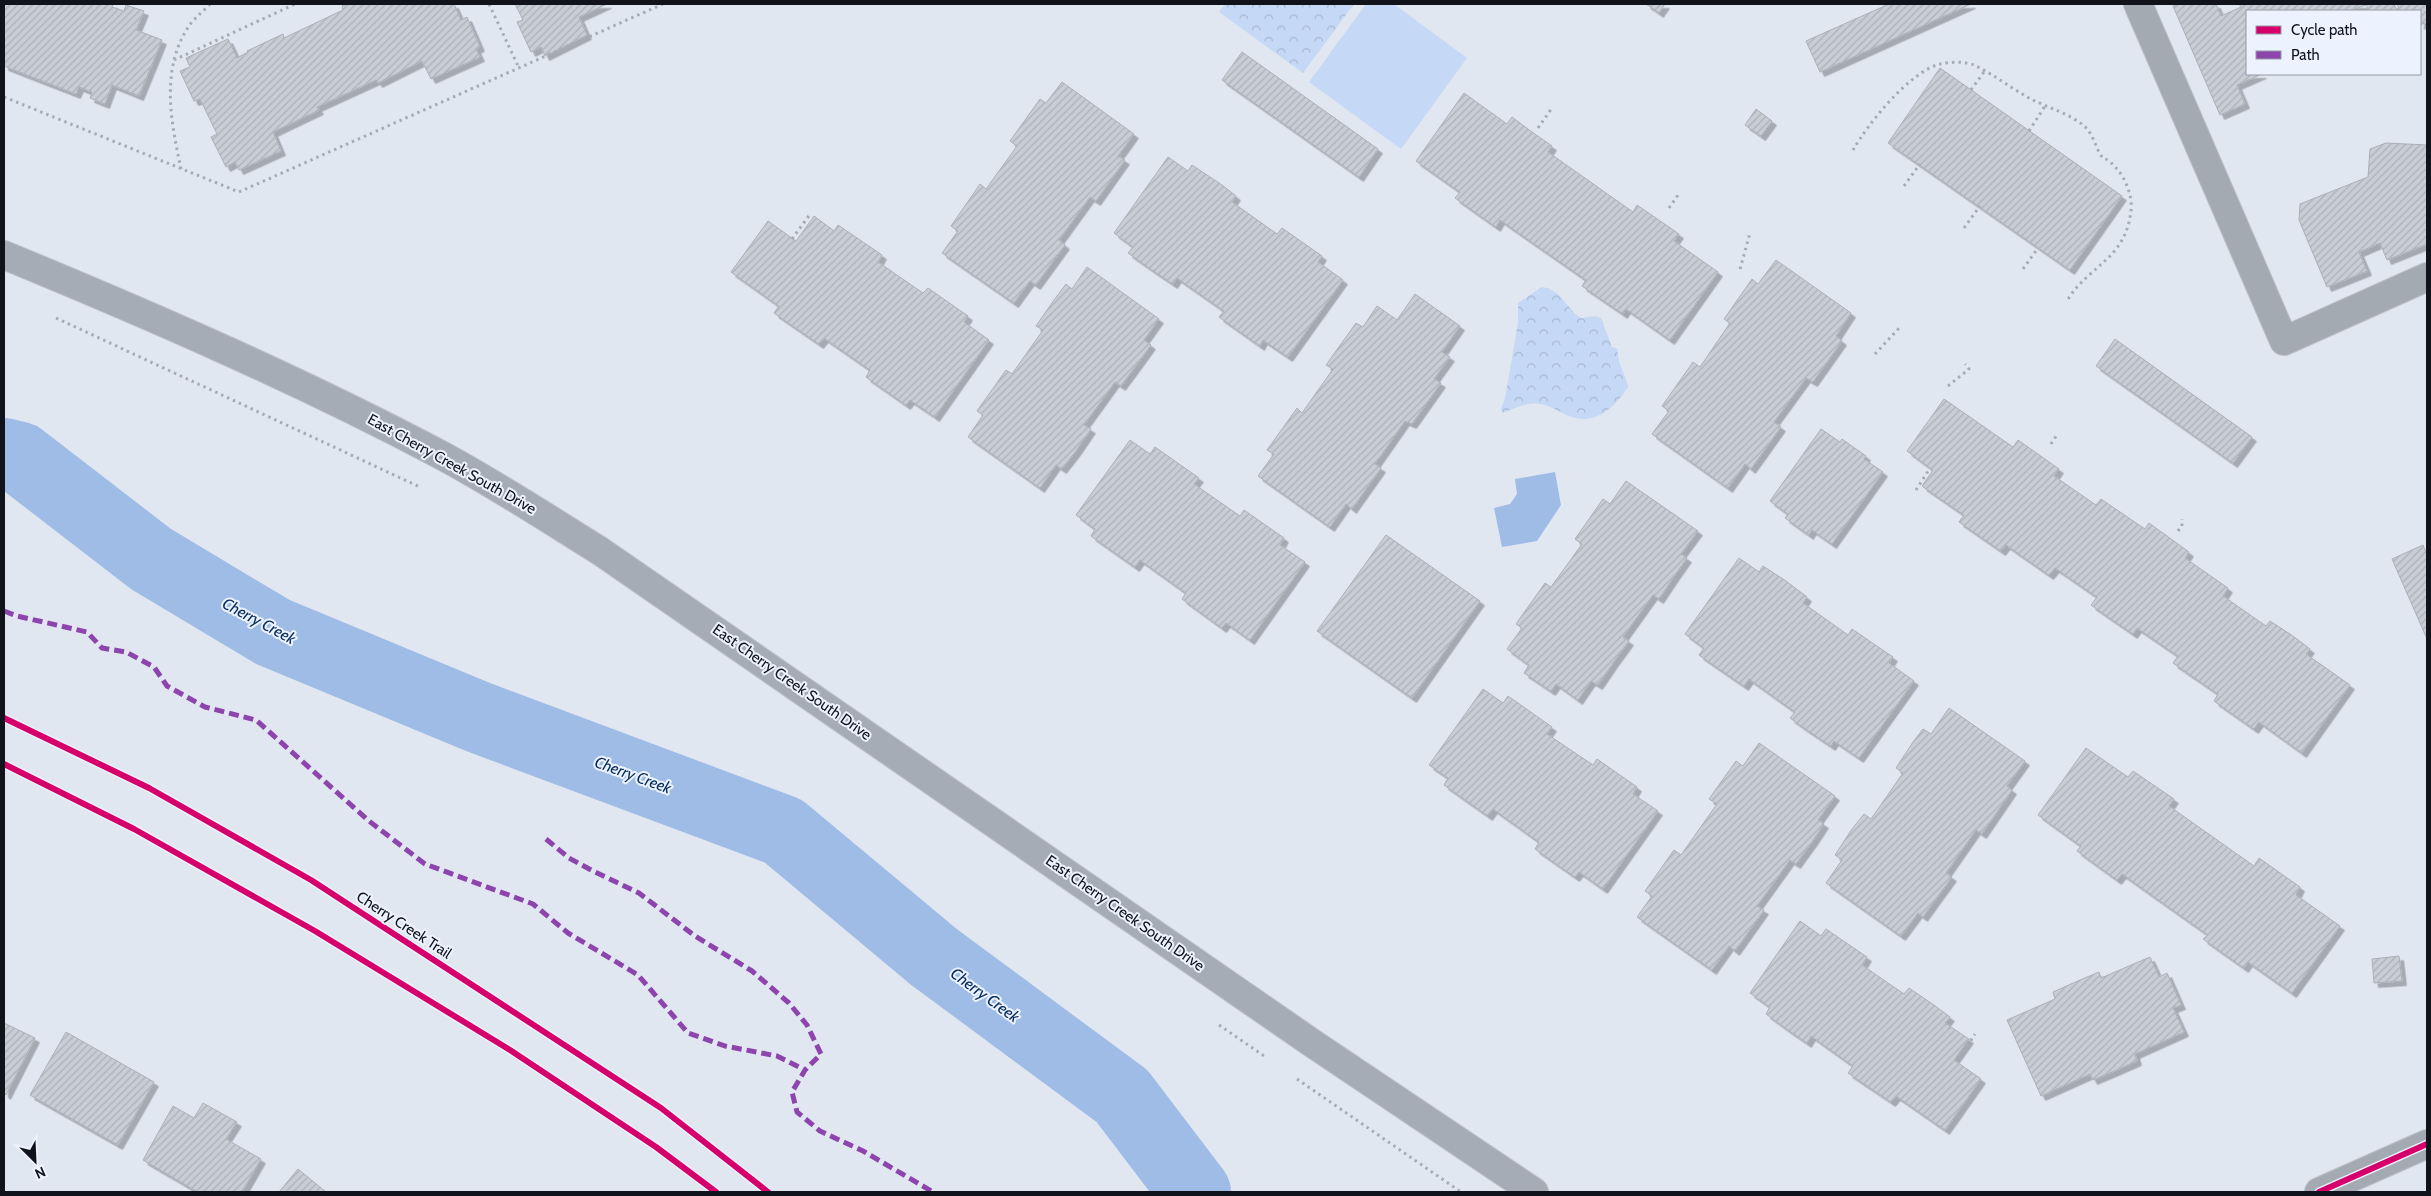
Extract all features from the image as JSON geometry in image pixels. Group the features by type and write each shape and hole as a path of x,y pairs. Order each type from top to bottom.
{"main road":[{"name":"East Cherry Creek South Drive","path":"4,255 143,313 343,404 467,470 600,550 1312,1043 1534,1192"}],"street":[{"path":"2138,4 2284,341 2427,277"},
{"path":"2319,1192 2427,1144"}],"path":[{"path":"204,4 206,8"},
{"path":"181,169 172,128 169,97 174,60 189,26 210,4"},
{"path":"174,60 294,4"},
{"path":"488,4 519,68"},
{"path":"4,97 239,192 663,4"},
{"path":"1853,150 1860,138 1900,91 1925,70 1940,64 1956,62 1973,65 2045,106 2084,125 2101,157 2118,171 2130,192 2131,211 2123,239 2109,260 2083,282 2068,301"},
{"path":"1971,90 1984,72"},
{"path":"2029,131 2045,106"},
{"path":"1538,128 1552,108"},
{"path":"1904,186 1920,164"},
{"path":"1669,208 1678,195"},
{"path":"1964,228 1980,206"},
{"path":"792,238 811,213"},
{"path":"1740,270 1750,232"},
{"path":"2023,269 2038,248"},
{"path":"49,315 427,490"},
{"path":"1875,354 1901,326"},
{"path":"1948,386 1969,369 1964,364"},
{"path":"2051,444 2058,433"},
{"path":"1916,490 1930,468"},
{"path":"2178,531 2182,526 2182,519"},
{"path":"1216,1023 1272,1062"},
{"path":"1960,1057 1975,1034"},
{"path":"1296,1078 1461,1192"}],"green space":[{"path":"1225,4 1354,4 1303,73 1219,12"},
{"path":"1366,4 1394,4 1467,58 1401,149 1309,82"},
{"path":"1542,287 1559,295 1581,318 1595,316 1601,318 1612,347 1618,349 1618,358 1628,387 1611,407 1597,416 1581,419 1544,405 1535,404 1521,406 1503,413 1501,409 1505,398 1518,323 1518,303"}],"shaded area":[{"path":"1555,472 1561,505 1537,541 1502,547 1494,508 1510,504 1517,494 1515,479"}],"building":[{"path":"4,4 113,4 112,7 124,11 126,5 144,11 136,30 162,40 139,96 112,85 105,104 90,98 92,92 79,87 76,94 4,66"},
{"path":"347,4 454,4 461,20 467,17 480,47 476,49 480,57 431,79 422,61 378,83 376,80 317,107 319,110 273,132 281,151 239,170 235,162 226,167 211,137 217,134 200,99 194,101 180,71 190,67 186,58 228,39 237,58 247,51 283,34 284,38 343,10 342,6"},
{"path":"515,4 607,4 579,17 587,35 545,56 541,47 531,52 517,22 523,20"},
{"path":"1646,4 1665,4 1659,13"},
{"path":"1889,4 1971,4 1820,72 1806,41"},
{"path":"2179,4 2216,4 2221,16 2241,7 2239,4 2394,4 2397,10 2368,10 2366,5 2353,10 2246,10 2246,75 2260,75 2237,85 2245,104 2220,115 2173,6"},
{"path":"2397,4 2427,4 2427,22 2421,25 2421,10 2400,10"},
{"path":"1242,52 1378,149 1359,177 1222,80"},
{"path":"1940,68 2122,196 2070,270 1888,143"},
{"path":"1062,82 1134,134 1118,156 1125,160 1096,201 1090,197 1059,240 1065,245 1036,285 1030,281 1014,303 942,253 958,231 951,226 980,184 986,189 1017,146 1010,141 1040,99 1046,103"},
{"path":"1464,93 1507,124 1512,117 1552,146 1548,152 1633,212 1637,205 1679,234 1674,241 1718,272 1670,340 1626,309 1623,314 1582,286 1586,280 1500,220 1496,227 1455,198 1460,192 1416,161"},
{"path":"1756,109 1772,121 1761,136 1745,125"},
{"path":"2386,143 2427,145 2427,244 2387,260 2380,243 2359,252 2367,271 2327,287 2299,220 2300,204 2368,177 2370,149"},
{"path":"1168,157 1188,171 1192,165 1222,185 1236,196 1232,202 1277,234 1282,228 1322,256 1318,262 1343,280 1288,357 1263,340 1260,346 1219,317 1224,311 1177,278 1173,284 1128,253 1133,247 1114,233"},
{"path":"814,216 834,231 838,225 882,255 878,262 923,293 928,288 968,316 964,322 989,340 935,417 910,400 906,405 866,377 870,370 824,338 819,344 774,313 779,306 731,272 768,221 796,241"},
{"path":"1776,260 1851,313 1836,336 1842,341 1813,382 1806,378 1774,422 1781,427 1751,469 1745,464 1728,488 1652,434 1669,411 1662,406 1693,362 1700,367 1730,323 1724,319 1752,279 1758,284"},
{"path":"1087,267 1159,319 1144,340 1151,345 1121,386 1115,382 1084,425 1091,429 1076,451 1062,469 1056,465 1040,488 968,437 983,415 977,411 1006,370 1012,374 1043,330 1036,326 1054,300 1066,284 1072,289"},
{"path":"1415,294 1460,326 1442,352 1450,357 1434,379 1441,383 1412,424 1405,421 1375,464 1381,468 1352,509 1346,504 1330,527 1258,476 1274,454 1267,450 1297,408 1302,413 1333,369 1326,365 1356,323 1363,327 1377,306 1397,320"},
{"path":"2115,339 2252,437 2233,463 2096,366"},
{"path":"1944,399 2013,447 2018,440 2059,469 2054,476 2096,505 2101,499 2145,529 2149,523 2189,552 2185,558 2228,588 2223,596 2266,626 2270,621 2293,636 2310,649 2306,654 2350,685 2302,753 2259,722 2254,729 2214,701 2218,694 2173,663 2178,656 2137,628 2133,634 2091,605 2097,597 2055,568 2049,575 2006,545 2001,551 1959,522 1964,515 1922,486 1933,470 1907,451"},
{"path":"1821,429 1840,442 1842,439 1866,456 1864,459 1883,472 1832,544 1812,530 1809,535 1785,518 1788,514 1770,501"},
{"path":"1130,440 1150,454 1155,447 1199,478 1194,484 1240,516 1244,510 1284,538 1280,545 1305,562 1250,640 1226,623 1222,628 1182,599 1186,593 1140,560 1135,567 1091,536 1095,529 1076,515"},
{"path":"1626,481 1698,531 1681,554 1687,558 1659,599 1653,595 1623,637 1629,641 1598,685 1591,681 1578,700 1556,684 1551,691 1524,673 1529,665 1507,649 1522,628 1516,624 1545,583 1551,587 1582,544 1575,539 1603,499 1610,504"},
{"path":"1386,535 1480,601 1412,698 1317,631"},
{"path":"2423,545 2427,555 2427,639 2392,559"},
{"path":"1739,558 1759,572 1763,566 1786,581 1807,597 1803,603 1848,635 1852,629 1893,657 1889,663 1914,681 1859,758 1834,741 1831,746 1790,718 1795,712 1749,679 1744,686 1699,655 1704,648 1685,634"},
{"path":"1483,689 1503,703 1508,696 1552,727 1547,734 1593,765 1597,759 1637,787 1633,794 1658,811 1603,889 1579,872 1575,877 1535,849 1539,842 1493,809 1488,816 1444,785 1448,778 1429,765"},
{"path":"1949,708 2025,761 2007,786 2012,790 1982,834 1976,830 1946,873 1952,877 1923,917 1918,913 1901,936 1826,883 1842,860 1835,855 1852,829 1864,814 1871,819 1903,773 1896,768 1913,742 1923,729 1931,734"},
{"path":"1759,743 1835,796 1818,820 1824,824 1812,842 1796,864 1790,860 1757,906 1764,910 1735,951 1729,946 1712,970 1637,917 1652,896 1645,891 1674,850 1681,855 1717,804 1709,799 1736,761 1743,766"},
{"path":"2086,748 2128,777 2133,771 2174,799 2169,806 2254,866 2259,858 2300,887 2296,895 2340,926 2292,993 2248,962 2244,968 2203,939 2208,935 2122,874 2117,880 2077,851 2081,846 2038,815"},
{"path":"1800,921 1821,936 1826,929 1867,957 1862,965 1904,994 1909,988 1934,1005 1950,1017 1945,1023 1969,1039 1954,1060 1981,1079 1945,1130 1896,1096 1891,1102 1848,1073 1853,1066 1811,1036 1807,1043 1788,1030 1766,1014 1770,1007 1750,993"},
{"path":"2399,956 2402,981 2374,983 2372,959"},
{"path":"2150,957 2159,977 2167,973 2181,1005 2173,1008 2184,1032 2135,1054 2137,1061 2093,1080 2090,1074 2041,1096 2007,1020 2055,999 2053,992 2080,980 2099,972 2101,978"},
{"path":"4,1023 35,1038 6,1095 4,1093"},
{"path":"66,1032 154,1082 118,1145 30,1095"},
{"path":"203,1103 237,1122 226,1139 261,1159 242,1192 198,1192 143,1160 173,1106 194,1118"},
{"path":"298,1169 326,1192 279,1192"}],"waterway":[{"name":"Cherry Creek","path":"4,454 20,458 151,559 273,632 478,717 783,831 934,957 1122,1096 1195,1192"}],"marked path":[{"path":"4,611 17,616 87,632 102,648 126,652 154,667 167,686 205,707 256,720 369,821 425,864 533,904 568,933 638,975 688,1033 725,1046 777,1056 805,1070"},
{"path":"546,839 569,858 639,893 695,936 752,971 789,1003 807,1025 821,1054 805,1070 792,1092 797,1112 820,1131 863,1151 933,1192"}],"cycle path":[{"name":"Cherry Creek Trail","path":"4,718 149,788 311,880 661,1108 768,1192"},
{"path":"4,764 134,829 315,931 510,1050 656,1147 716,1192"},
{"path":"2319,1192 2427,1144"}]}
